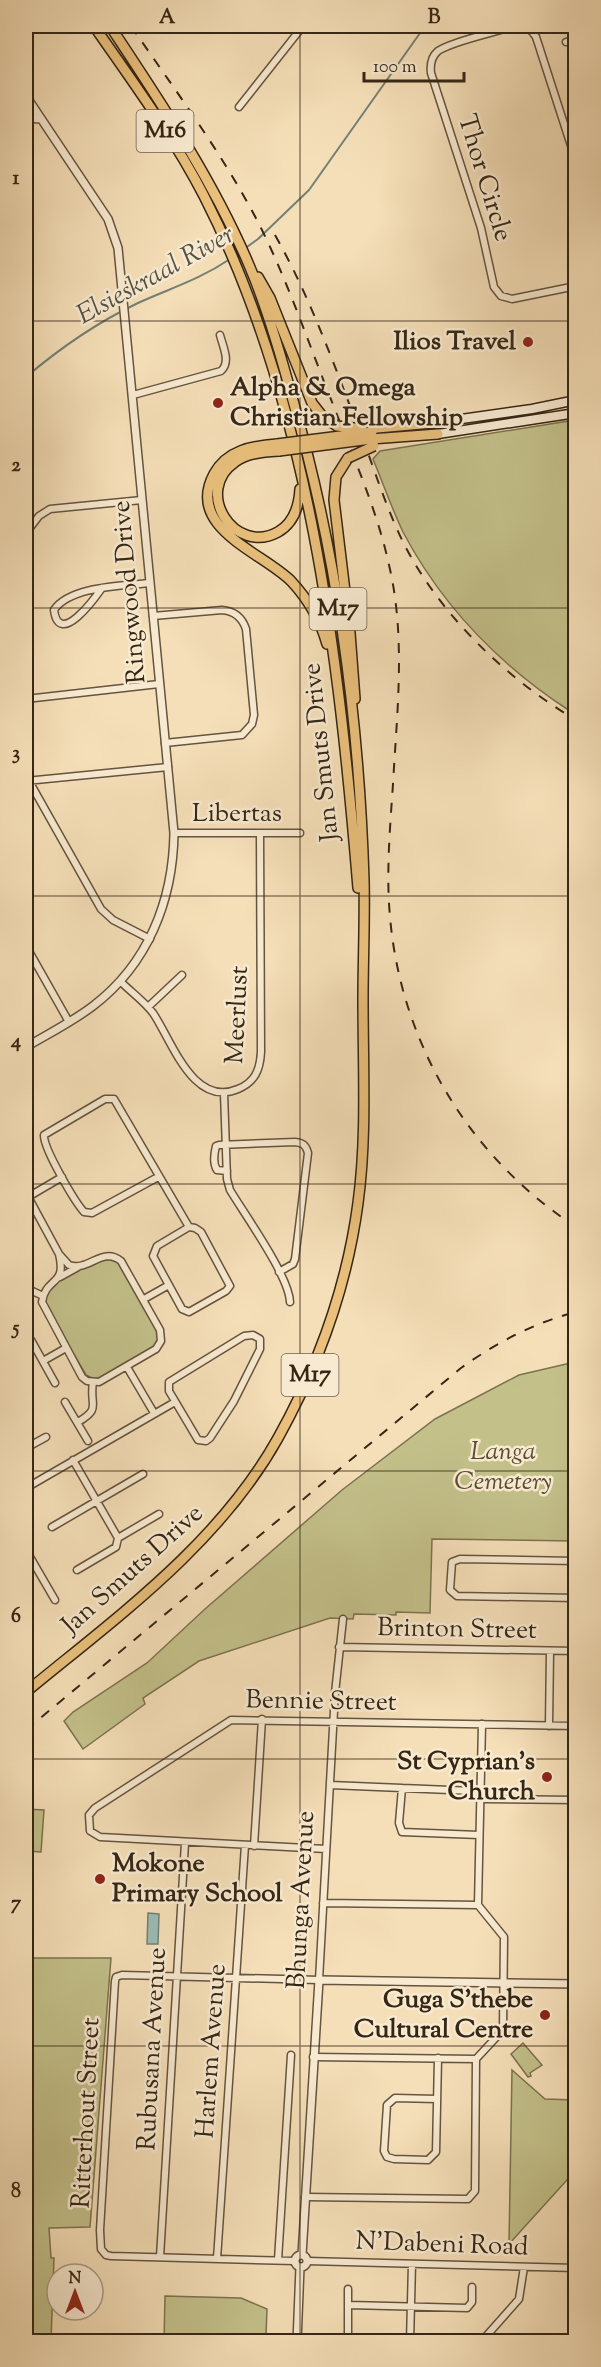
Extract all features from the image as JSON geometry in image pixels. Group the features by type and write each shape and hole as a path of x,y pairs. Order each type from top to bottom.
{"main road":[{"name":"Jan Smuts Drive","path":"94,26 203,194 226,243 262,335 296,460 312,530 335,666 346,744 363,950"},
{"name":"Jan Smuts Drive","path":"26,1692 180,1562 215,1525 255,1474 276,1442 307,1383 340,1288 358,1204 363,1132 364,881 355,741 338,610 307,450 274,333 248,263 192,154 110,26"},
{"path":"248,263 270,298 312,403 323,417 337,426 371,437"},
{"path":"355,741 353,660 334,494 338,471 348,458 371,437 433,423 532,409 576,400"},
{"path":"335,666 321,627 304,596 276,568 222,531 214,520 208,495 211,480 224,461 241,450 371,437 438,434 576,413"},
{"path":"278,447 241,458 222,475 218,490 219,507 228,523 241,533 257,537 268,536 282,530 291,521 299,498 296,460"}],"street":[{"path":"239,107 303,26"},
{"name":"Thor Circle","path":"576,161 536,38 528,28 512,27 440,50 434,57 430,66 431,73 481,228 495,290 502,297 512,299 576,286"},
{"path":"566,42 576,39"},
{"name":"Ringwood Drive","path":"26,96 108,219 118,248 174,833 174,856 167,894 150,939 120,981 92,1006 26,1047"},
{"path":"26,118 41,119"},
{"path":"133,395 220,371 226,366 220,335"},
{"path":"26,533 39,516 50,509 142,500"},
{"path":"102,588 80,616 64,623 59,622 55,617 54,610 68,597 102,588 150,583"},
{"path":"153,616 230,610 241,618 246,629 254,715 252,724 242,735 165,743"},
{"path":"26,699 159,684"},
{"path":"150,939 112,920 100,909 27,781 168,767"},
{"name":"Libertas","path":"174,833 300,833"},
{"name":"Meerlust","path":"120,981 148,1007 191,1076 213,1091 224,1093 243,1087 257,1075 260,1065 260,833"},
{"path":"26,946 69,1022"},
{"path":"148,1007 182,975"},
{"path":"224,1093 227,1171 230,1190 279,1272 290,1295 290,1302"},
{"path":"159,1177 88,1214 82,1210 62,1177 44,1143 44,1135 110,1098 118,1103 189,1227"},
{"path":"227,1171 217,1170 215,1166 216,1146 295,1142 307,1147 295,1259 293,1264 279,1272"},
{"path":"62,1177 27,1195 59,1254 69,1265 78,1267"},
{"path":"189,1227 195,1228 201,1232 230,1286 226,1291 189,1312 182,1308 169,1285 153,1256 154,1251 157,1246 189,1227"},
{"path":"59,1254 62,1268 60,1277"},
{"path":"105,1255 116,1257 121,1261 144,1299 160,1330 161,1341 156,1349 106,1379 93,1382 82,1377 43,1307 43,1296 48,1286 60,1277 105,1255"},
{"path":"144,1299 169,1285"},
{"path":"26,1288 43,1296"},
{"path":"253,1335 260,1340 260,1349 238,1392 214,1433 206,1441 198,1440 194,1436 175,1402 168,1388 171,1379 244,1336 253,1335"},
{"path":"31,1341 55,1383"},
{"path":"43,1361 66,1348"},
{"path":"127,1367 154,1413"},
{"path":"78,1422 93,1410 91,1393 93,1382"},
{"path":"65,1402 88,1441"},
{"path":"26,1488 175,1402"},
{"path":"26,1448 46,1437"},
{"path":"73,1460 118,1538 116,1547 77,1570"},
{"path":"52,1527 144,1474"},
{"path":"118,1538 159,1514"},
{"path":"26,1550 54,1600"},
{"path":"576,1561 460,1559 452,1562 450,1575 450,1590 457,1596 576,1598"},
{"name":"Bhunga Avenue","path":"304,2258 305,2197 326,1849 339,1647 343,1619"},
{"name":"Brinton Street","path":"339,1647 576,1651"},
{"path":"549,1726 550,1651"},
{"name":"Bennie Street","path":"326,1849 97,1837 90,1831 89,1815 95,1808 227,1722 237,1719 576,1726"},
{"path":"254,1846 262,1719"},
{"path":"305,2197 468,2199 475,2191 476,2059 503,2030 505,1982 504,1937 478,1905 482,1724"},
{"path":"330,1785 474,1791 485,1799 576,1800"},
{"path":"402,1788 399,1823 402,1832 479,1835"},
{"name":"Rubusana Avenue","path":"159,2258 185,1843"},
{"name":"Harlem Avenue","path":"217,2259 245,1845"},
{"path":"323,1903 478,1905"},
{"path":"177,1976 576,1984"},
{"name":"Ritterhout Street","path":"159,2258 111,2256 102,2252 99,2244 116,1977 177,1976"},
{"path":"278,2260 291,2055"},
{"path":"314,2057 476,2059"},
{"path":"437,2099 395,2098 390,2101 387,2105 384,2151 387,2157 428,2160 432,2158 437,2149 438,2058"},
{"path":"295,2261 297,2256 304,2258 305,2266 300,2267"},
{"path":"159,2258 295,2261 300,2267 297,2342"},
{"name":"N'Dabeni Road","path":"304,2258 412,2264 576,2268"},
{"path":"410,2342 412,2264"},
{"path":"481,2342 519,2299 524,2267"},
{"path":"349,2305 467,2308 471,2304 472,2287"},
{"path":"348,2289 348,2342"}],"green space":[{"path":"575,420 576,708 570,711 497,654 475,632 436,585 403,532 373,459 380,451"},
{"path":"104,1256 119,1262 158,1330 158,1340 154,1347 103,1377 94,1379 86,1375 46,1307 46,1298 50,1290 66,1276"},
{"name":"Langa Cemetery","path":"575,1362 575,1541 432,1539 430,1613 354,1614 353,1619 330,1618 199,1661 143,1698 145,1704 83,1749 64,1721 73,1712 147,1663 205,1609 342,1490 435,1419 519,1375"},
{"path":"26,1809 44,1810 41,1852 26,1851"},
{"path":"26,1958 111,1958 90,2227 49,2228 51,2258 54,2258 54,2262 45,2262 45,2322 52,2322 51,2341 26,2341"},
{"path":"523,2043 542,2065 528,2077 511,2054"},
{"path":"512,2070 545,2099 575,2100 576,2170 509,2244"},
{"path":"165,2296 241,2298 267,2309 266,2337 292,2338 292,2341 164,2341"}],"water":[{"path":"148,1913 159,1914 158,1944 147,1944"}],"waterway":[{"name":"Elsieskraal River","path":"244,249 258,239 309,190 425,26"},
{"name":"Elsieskraal River","path":"26,377 65,346 94,327 230,259"}],"railway":[{"path":"131,26 214,147 258,222 298,313 364,485 384,545 394,592 399,647 388,884 397,964 409,1009 425,1052 447,1093 473,1132 503,1167 538,1199 576,1227"},
{"path":"275,235 302,288 325,342 394,523 420,572 457,621 501,666 525,686 576,720"},
{"path":"26,1730 461,1368 516,1335 576,1312"}],"place":[{"name":"Ilios Travel","path":"528,342"},
{"name":"Alpha & Omega Christian Fellowship","path":"218,403"},
{"name":"St Cyprian's Church","path":"547,1777"},
{"name":"Mokone Primary School","path":"100,1879"},
{"name":"Guga S'thebe Cultural Centre","path":"545,2015"}]}
